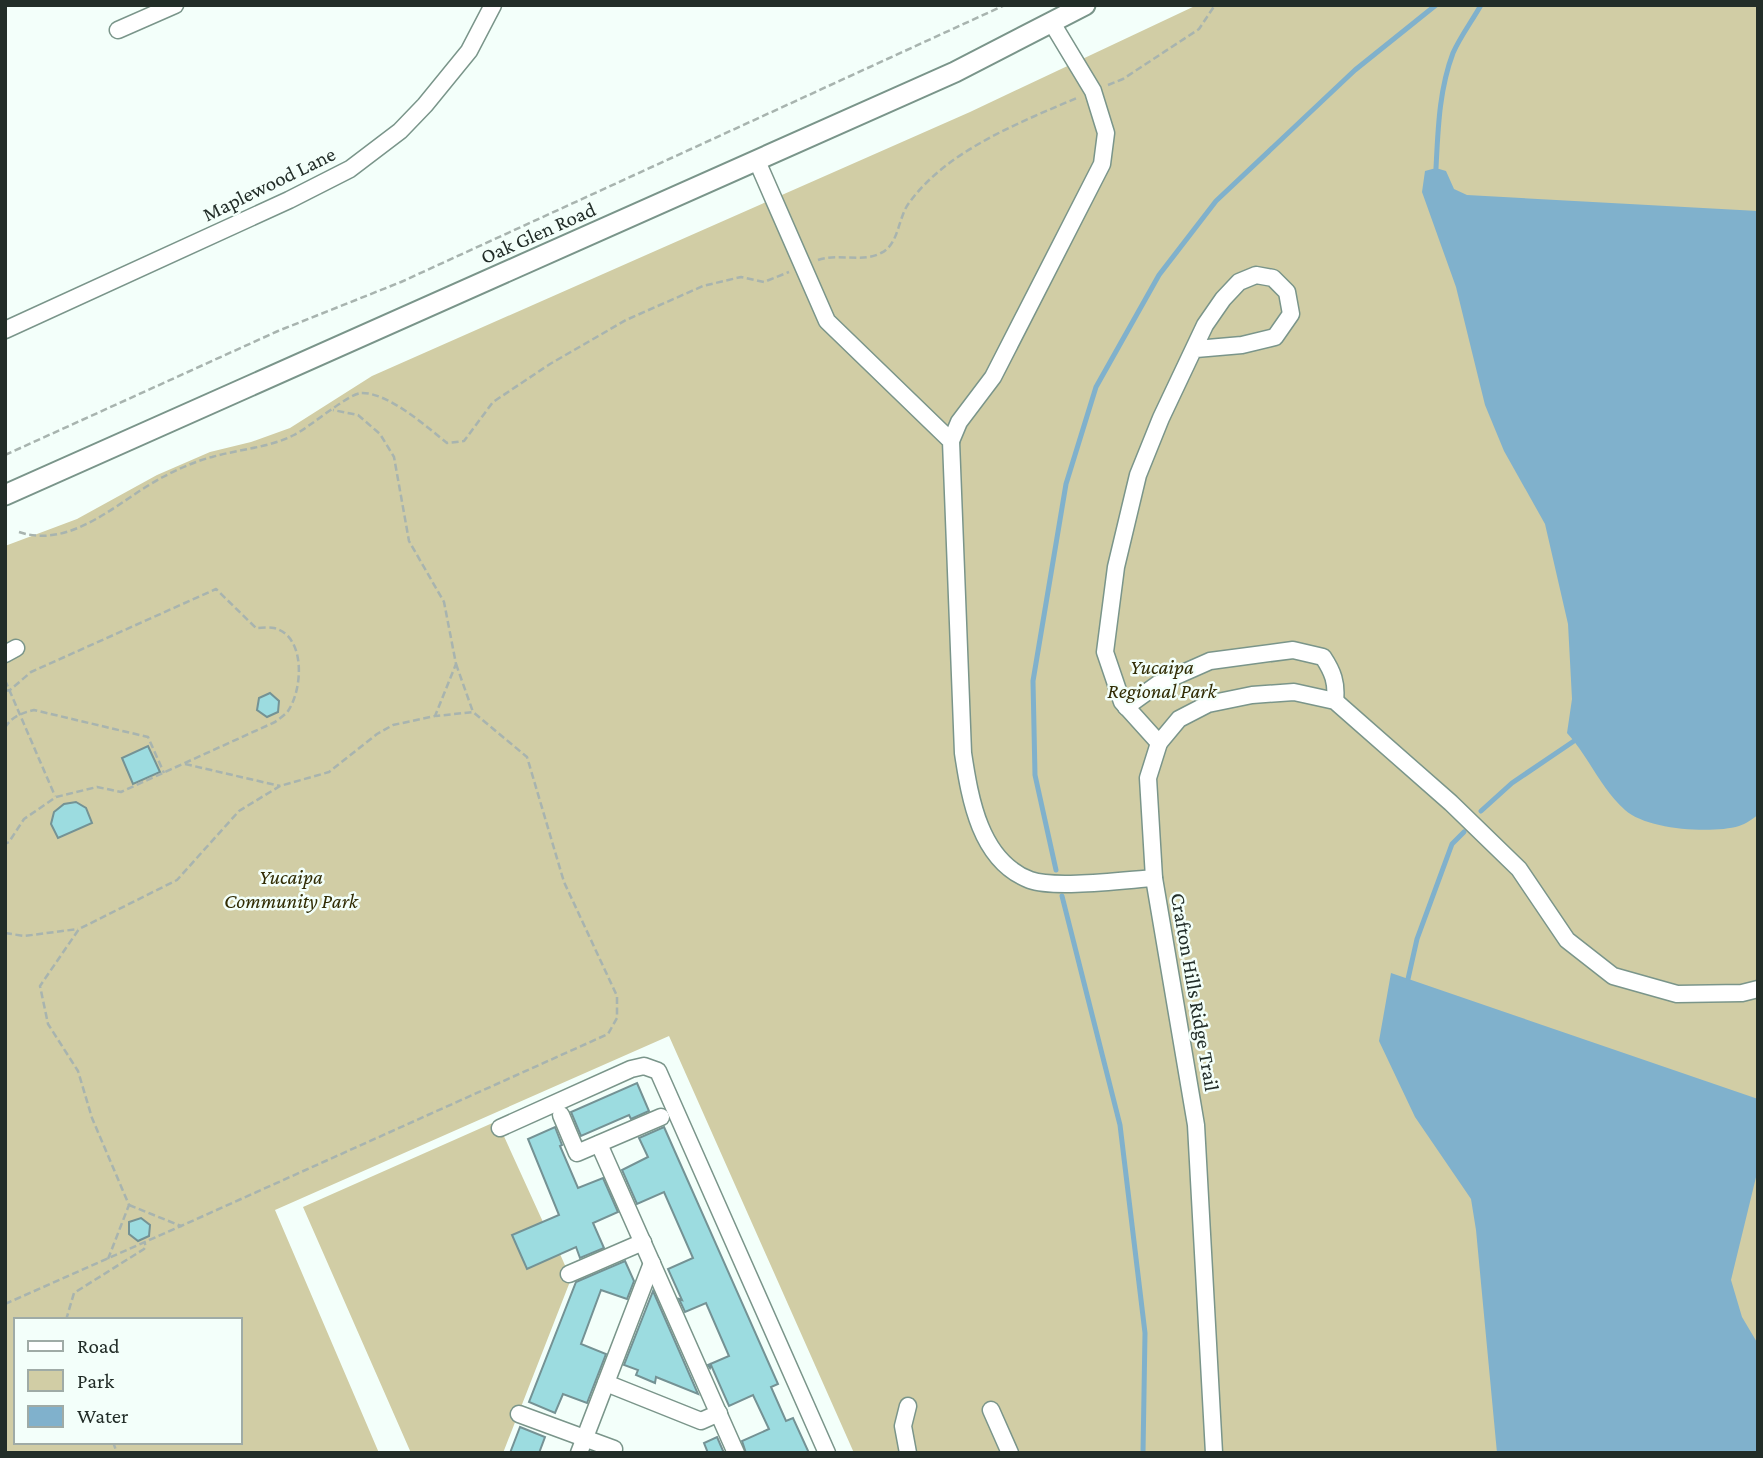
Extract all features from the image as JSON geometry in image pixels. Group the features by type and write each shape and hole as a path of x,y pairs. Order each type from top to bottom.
{"main road":[{"name":"Oak Glen Road","path":"5,495 955,72 1085,5"}],"street":[{"path":"118,30 175,5"},
{"name":"Maplewood Lane","path":"5,330 289,200 350,169 400,131 425,105 469,51 493,5"},
{"path":"757,161 827,321 951,441 959,422 993,377 1102,164 1106,133 1093,91 1052,23"},
{"path":"1159,743 1122,702 1105,652 1116,567 1138,475 1161,418 1196,349 1205,325 1223,299 1239,282 1256,275 1273,278 1287,292 1291,314 1275,337 1242,345 1196,349"},
{"name":"Crafton Hills Ridge Trail","path":"951,441 963,753 971,803 987,840 1007,867 1032,880 1063,883 1154,878 1196,1125 1214,1453"},
{"path":"1126,707 1158,684 1210,661 1293,650 1323,657 1333,671 1335,701"},
{"path":"1154,878 1148,778 1159,743 1179,719 1209,704 1252,695 1294,692 1335,701 1451,803 1519,869 1567,940 1613,976 1677,994 1758,989"},
{"path":"500,1128 631,1069 649,1066 657,1071 827,1453"},
{"path":"561,1115 577,1153 661,1117"},
{"path":"599,1144 736,1453"},
{"path":"569,1274 643,1242"},
{"path":"582,1446 652,1263"},
{"path":"606,1382 701,1421 719,1413"},
{"path":"908,1406 903,1426 908,1453"},
{"path":"991,1410 1010,1453"},
{"path":"519,1414 582,1446 614,1449"}],"path":[{"path":"5,455 278,331 401,282 1005,5"},
{"path":"19,532 33,536 62,532 88,523 118,507 162,477 212,457 287,439 308,428 354,394 364,393 394,403 447,443 464,441 493,402 550,364 626,320 703,286 741,277 764,282 827,257 863,257 882,253 893,241 908,204 949,162 1009,128 1124,79 1199,29 1215,5"},
{"path":"5,1304 608,1034 617,1018 617,996 564,882 527,757 473,712 456,664 444,602 410,541 394,457 380,434 358,415 333,410"},
{"path":"5,844 24,819 56,797 97,787 121,792 275,722 288,712 299,673 298,653 291,638 274,628 257,628 216,589 31,672 8,690"},
{"path":"435,716 456,664"},
{"path":"5,680 56,797"},
{"path":"5,729 9,722 21,713 34,710 148,737 164,773"},
{"path":"5,933 24,936 79,929 177,880 239,811 280,786 329,772 376,734 393,725 435,716 473,712"},
{"path":"183,763 280,786"},
{"path":"79,929 40,986 48,1024 78,1071 92,1118 129,1205 108,1259"},
{"path":"129,1205 181,1226"},
{"path":"67,1318 74,1293 144,1250 144,1242"}],"green space":[{"name":"Yucaipa Regional Park","path":"1197,5 1758,5 1758,1453 854,1453 669,1036 275,1210 379,1453 5,1453 5,546 77,519 157,475 210,452 251,442 290,428 372,376 970,112"},
{"path":"497,1121 543,1222 512,1235 527,1268 560,1254 571,1279 503,1453 411,1453 303,1207"}],"water":[{"path":"1436,168 1446,171 1454,189 1467,195 1758,211 1758,815 1744,824 1697,830 1664,826 1635,817 1617,802 1567,733 1572,699 1568,624 1545,524 1504,451 1485,405 1456,287 1422,192 1425,171"},
{"path":"1391,973 1758,1099 1758,1169 1731,1280 1742,1317 1758,1344 1758,1453 1497,1453 1471,1199 1415,1117 1379,1041"}],"building":[{"path":"270,693 279,701 278,712 267,717 257,710 259,698"},
{"path":"148,746 160,772 133,784 122,758"},
{"path":"76,802 86,808 92,823 58,838 51,824 54,812 64,804"},
{"path":"637,1083 649,1111 631,1119 629,1115 581,1136 571,1112"},
{"path":"555,1127 578,1188 603,1178 618,1212 593,1223 604,1248 580,1258 576,1247 527,1269 512,1235 559,1215 528,1139"},
{"path":"664,1127 778,1384 771,1387 786,1421 793,1418 809,1453 746,1453 742,1441 769,1429 753,1395 729,1406 711,1365 710,1368 708,1365 729,1356 706,1303 685,1312 679,1299 682,1300 668,1269 693,1258 664,1192 637,1204 622,1170 648,1157 639,1138"},
{"path":"141,1218 150,1225 149,1236 138,1241 129,1234 129,1222"},
{"path":"625,1261 634,1281 627,1299 601,1290 581,1344 606,1354 587,1403 563,1394 555,1413 529,1402 576,1282"},
{"path":"653,1291 698,1394 656,1377 655,1383 636,1375 638,1370 624,1365"},
{"path":"520,1427 545,1437 539,1453 510,1453"},
{"path":"717,1437 724,1453 708,1453 704,1443"}],"waterway":[{"path":"1056,870 1035,775 1033,681 1066,484 1096,387 1159,275 1216,201 1355,70 1436,5"},
{"path":"1436,168 1440,110 1448,67 1456,47 1481,5"},
{"path":"1481,811 1512,783 1574,741"},
{"path":"1408,979 1417,939 1452,844 1464,832"},
{"path":"1062,896 1120,1125 1145,1333 1143,1453"}],"park label":[{"name":"Yucaipa Community Park","path":"291,889"}]}
